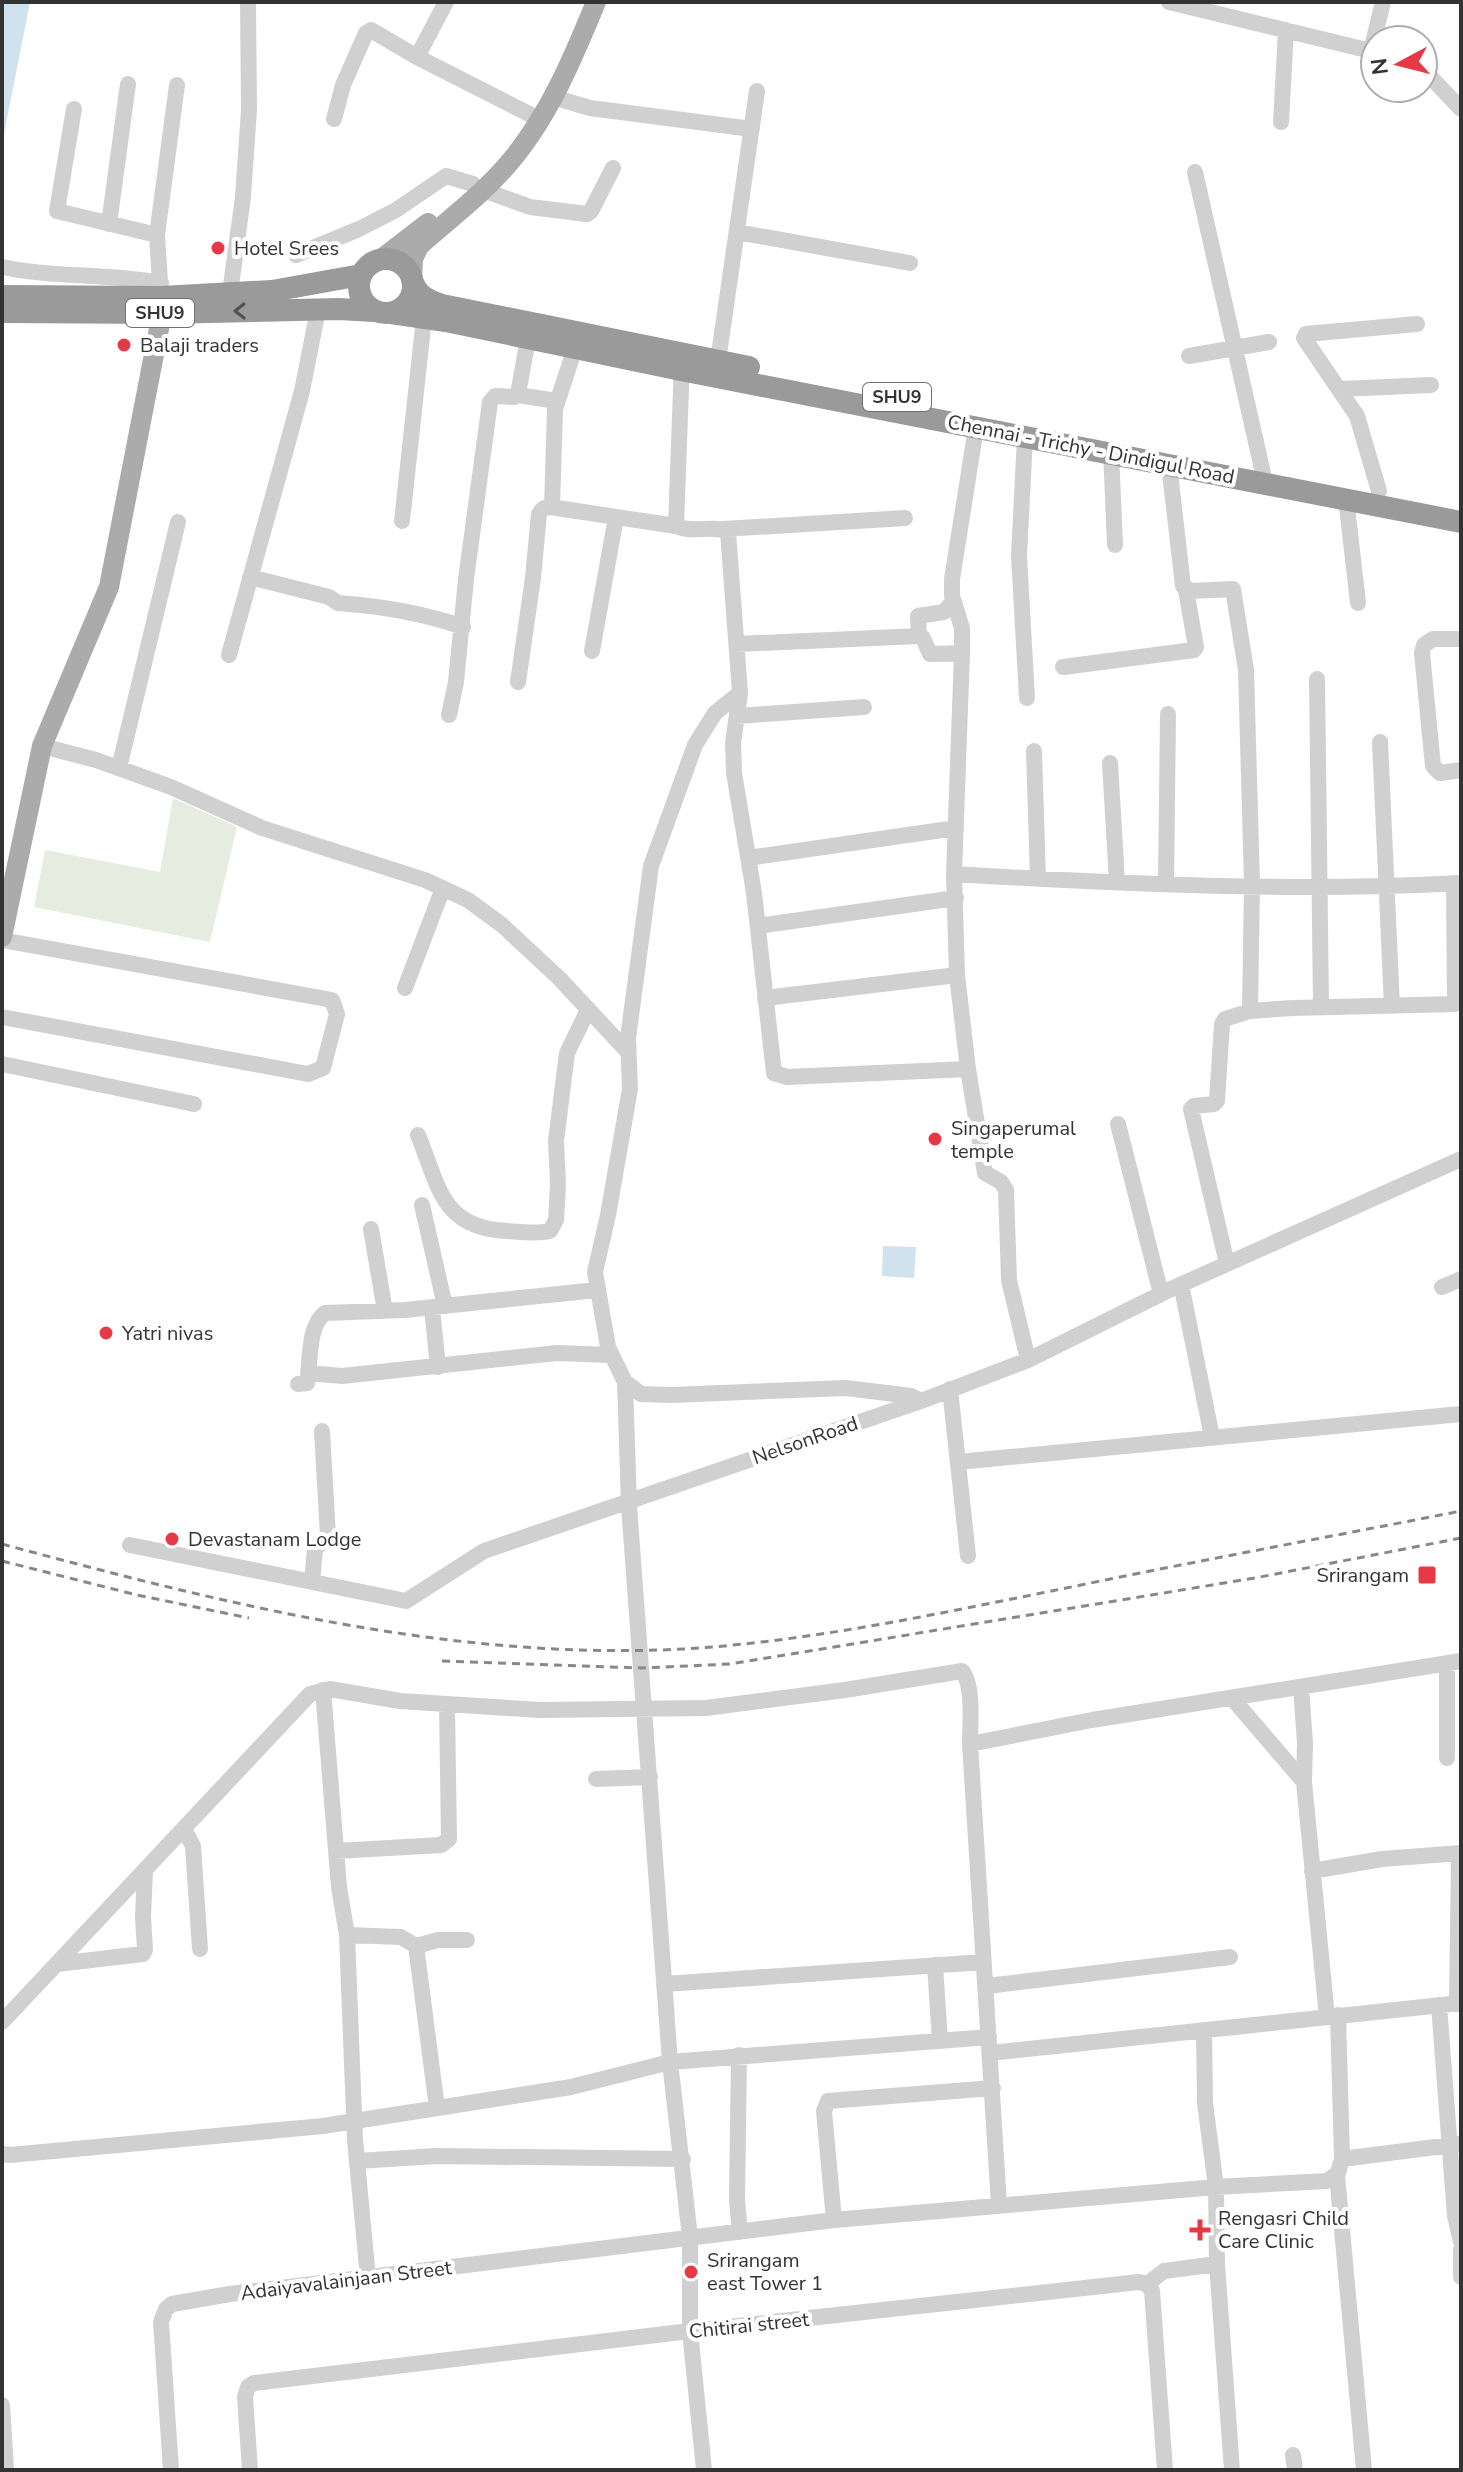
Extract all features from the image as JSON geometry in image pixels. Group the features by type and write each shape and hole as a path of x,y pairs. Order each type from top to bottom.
{"highway":[{"name":"Chennai - Trichy - Dindigul Road","path":"2,312 161,297 272,291 361,275 380,260 397,262 409,273 420,295 442,305 976,428 1169,464 1263,474"},
{"path":"361,275 359,291 362,299 382,312"},
{"name":"SHU9","path":"382,312 399,310 410,297 412,280"},
{"name":"Chennai - Trichy - Dindigul Road","path":"2,296 161,297 382,312 424,318 575,348 682,362 718,361 1263,474 1461,507"},
{"name":"Chennai - Trichy - Dindigul Road","path":"1363,493 1461,522"}],"main road":[{"name":"SHU9","path":"412,280 413,259 419,246 478,187 553,97 592,3"},
{"name":"SHU9","path":"538,118 592,3"},
{"name":"SHU9","path":"380,260 478,187"},
{"path":"2,938 42,746 109,587 161,297"}],"street":[{"path":"230,293 243,197 249,110 248,2"},
{"path":"417,57 446,2"},
{"path":"1169,2 1359,48"},
{"path":"1379,24 1383,2"},
{"path":"1281,122 1286,30"},
{"path":"334,119 343,85 367,32 373,31 417,57 538,118"},
{"path":"109,224 128,84"},
{"path":"161,297 157,235 177,85"},
{"path":"1439,86 1461,109"},
{"path":"718,361 757,91"},
{"path":"553,97 590,108 752,129"},
{"path":"74,109 57,211 157,235"},
{"path":"296,255 396,210 446,176 530,207 587,214 613,168"},
{"path":"1195,172 1263,474"},
{"path":"737,232 910,263"},
{"path":"2,267 129,277 161,297"},
{"path":"229,655 302,391 318,310"},
{"path":"402,521 424,318"},
{"path":"1358,603 1363,493 1361,424 1304,339 1305,334 1417,324"},
{"path":"518,395 528,339"},
{"path":"1189,356 1269,342"},
{"path":"552,507 557,401 575,348"},
{"path":"676,526 682,362"},
{"path":"1340,389 1431,385"},
{"path":"449,715 456,682 466,579 490,402 496,395 557,401"},
{"path":"976,428 952,579 962,628 954,874 957,975 985,1173 1001,1182 1006,1190 1009,1280 1028,1360"},
{"path":"1025,437 1019,556 1027,698"},
{"path":"1111,452 1115,545"},
{"path":"1063,667 1194,650 1196,647 1186,590 1182,584 1169,464"},
{"path":"518,682 539,514 545,508 676,526 686,530 905,518"},
{"path":"592,651 616,517"},
{"path":"119,768 178,522"},
{"path":"723,529 729,536 740,693 733,743 734,773 758,926 772,1071 778,1076 968,1069"},
{"path":"250,577 329,597 338,603 403,611 463,627"},
{"path":"1186,590 1228,587 1234,590 1246,670 1252,885 1250,1011"},
{"path":"919,636 918,616 944,612 955,604"},
{"path":"737,644 919,636 930,654 962,653"},
{"path":"1461,639 1433,639 1424,645 1422,653 1433,766 1440,773 1461,770"},
{"path":"1317,679 1321,1006"},
{"path":"704,2470 690,2331 690,2237 664,1984 629,1501 625,1382 611,1355 597,1290 597,1262 630,1089 628,1052 653,858 695,745 709,720 740,693"},
{"path":"737,716 864,707"},
{"path":"1166,883 1168,714"},
{"path":"1380,742 1392,1006"},
{"path":"42,746 119,768 171,787 262,828 443,888 468,900 502,925 559,978 628,1052"},
{"path":"1034,751 1038,879"},
{"path":"1110,763 1117,882"},
{"path":"748,858 956,828"},
{"path":"954,874 1252,885 1457,883 1458,1004 1321,1006 1250,1011 1225,1019 1222,1024 1217,1101 1191,1109 1227,1264"},
{"path":"405,988 443,888"},
{"path":"758,926 956,898"},
{"path":"2,938 332,1000 337,1014 323,1068 308,1074 2,1017"},
{"path":"765,998 957,975"},
{"path":"418,1135 446,1202 469,1225 488,1230 550,1231 556,1220 556,1141 567,1053 588,1010"},
{"path":"2,1064 194,1104"},
{"path":"1118,1124 1161,1294"},
{"name":"NelsonRoad","path":"130,1545 405,1601 484,1551 921,1401 1028,1360 1181,1284 1461,1159"},
{"path":"422,1205 438,1307 438,1367"},
{"path":"371,1229 385,1311"},
{"path":"1442,1287 1461,1279"},
{"path":"1181,1284 1212,1437"},
{"path":"597,1290 438,1307 325,1313 319,1318 313,1332 303,1379 557,1353 611,1355"},
{"path":"625,1382 641,1394 846,1388 900,1394 921,1401"},
{"path":"950,1389 968,1556"},
{"path":"958,1462 1461,1414"},
{"path":"312,1582 315,1549 328,1536 322,1431"},
{"path":"970,1744 1092,1720 1454,1662 1447,1758"},
{"path":"2,2022 310,1694 330,1689 447,1706 539,1710 706,1708 962,1671 967,1676 968,1688 999,2205"},
{"path":"1301,1687 1304,1782 1312,1871 1332,2016 1339,2167 1364,2470"},
{"path":"323,1690 336,1851 347,1935 354,2121 368,2278"},
{"path":"1232,1698 1304,1782"},
{"path":"336,1851 441,1845 447,1842 451,1834 447,1706"},
{"path":"596,1779 650,1777"},
{"path":"184,1829 193,1846 200,1949"},
{"path":"2,2154 133,2145 354,2121 571,2087 670,2062 940,2041 990,2045 1204,2030 1459,2004 1460,1854 1382,1859 1312,1871"},
{"path":"57,1964 143,1954 145,1871"},
{"path":"347,1935 401,1937 416,1946 438,1940 467,1940"},
{"path":"416,1946 437,2108"},
{"path":"987,1986 1230,1957"},
{"path":"664,1984 984,1962"},
{"path":"935,1965 940,2041"},
{"path":"1439,2005 1456,2144 1455,2216 1461,2242"},
{"path":"1204,2030 1205,2103 1216,2187 1217,2264 1232,2470"},
{"path":"739,2055 737,2200 740,2232"},
{"path":"834,2220 824,2111 828,2101 993,2088"},
{"name":"Adaiyavalainjaan Street","path":"171,2470 161,2322 173,2303 834,2220 1216,2187 1327,2181 1339,2167 1456,2144"},
{"path":"357,2161 452,2156 683,2159"},
{"path":"1461,2250 1461,2277"},
{"path":"1165,2470 1152,2291 1147,2284 1164,2271 1217,2264"},
{"name":"Chitirai street","path":"250,2470 245,2397 248,2387 254,2383 690,2331 1116,2284 1147,2284"},
{"path":"2,2405 6,2470"}],"shaded area":[{"path":"173,798 237,827 210,942 34,907 45,850 160,872"}],"water":[{"path":"2,2 30,2 2,144"},
{"path":"883,1246 916,1247 914,1278 882,1276"}],"railway":[{"path":"2,1544 254,1607 339,1624 510,1646 597,1650 684,1649 783,1639 883,1624 1461,1511"},
{"path":"442,1661 642,1668 730,1664 1255,1578 1461,1538"},
{"path":"2,1561 137,1595 249,1618"}],"place":[{"name":"Hotel Srees","path":"218,248"},
{"name":"Balaji traders","path":"124,345"},
{"name":"Singaperumal temple","path":"935,1139"},
{"name":"Yatri nivas","path":"106,1333"},
{"name":"Devastanam Lodge","path":"172,1539"},
{"name":"Srirangam","path":"1427,1575"},
{"name":"Rengasri Child Care Clinic","path":"1200,2230"},
{"name":"Srirangam east Tower 1","path":"691,2272"}]}
